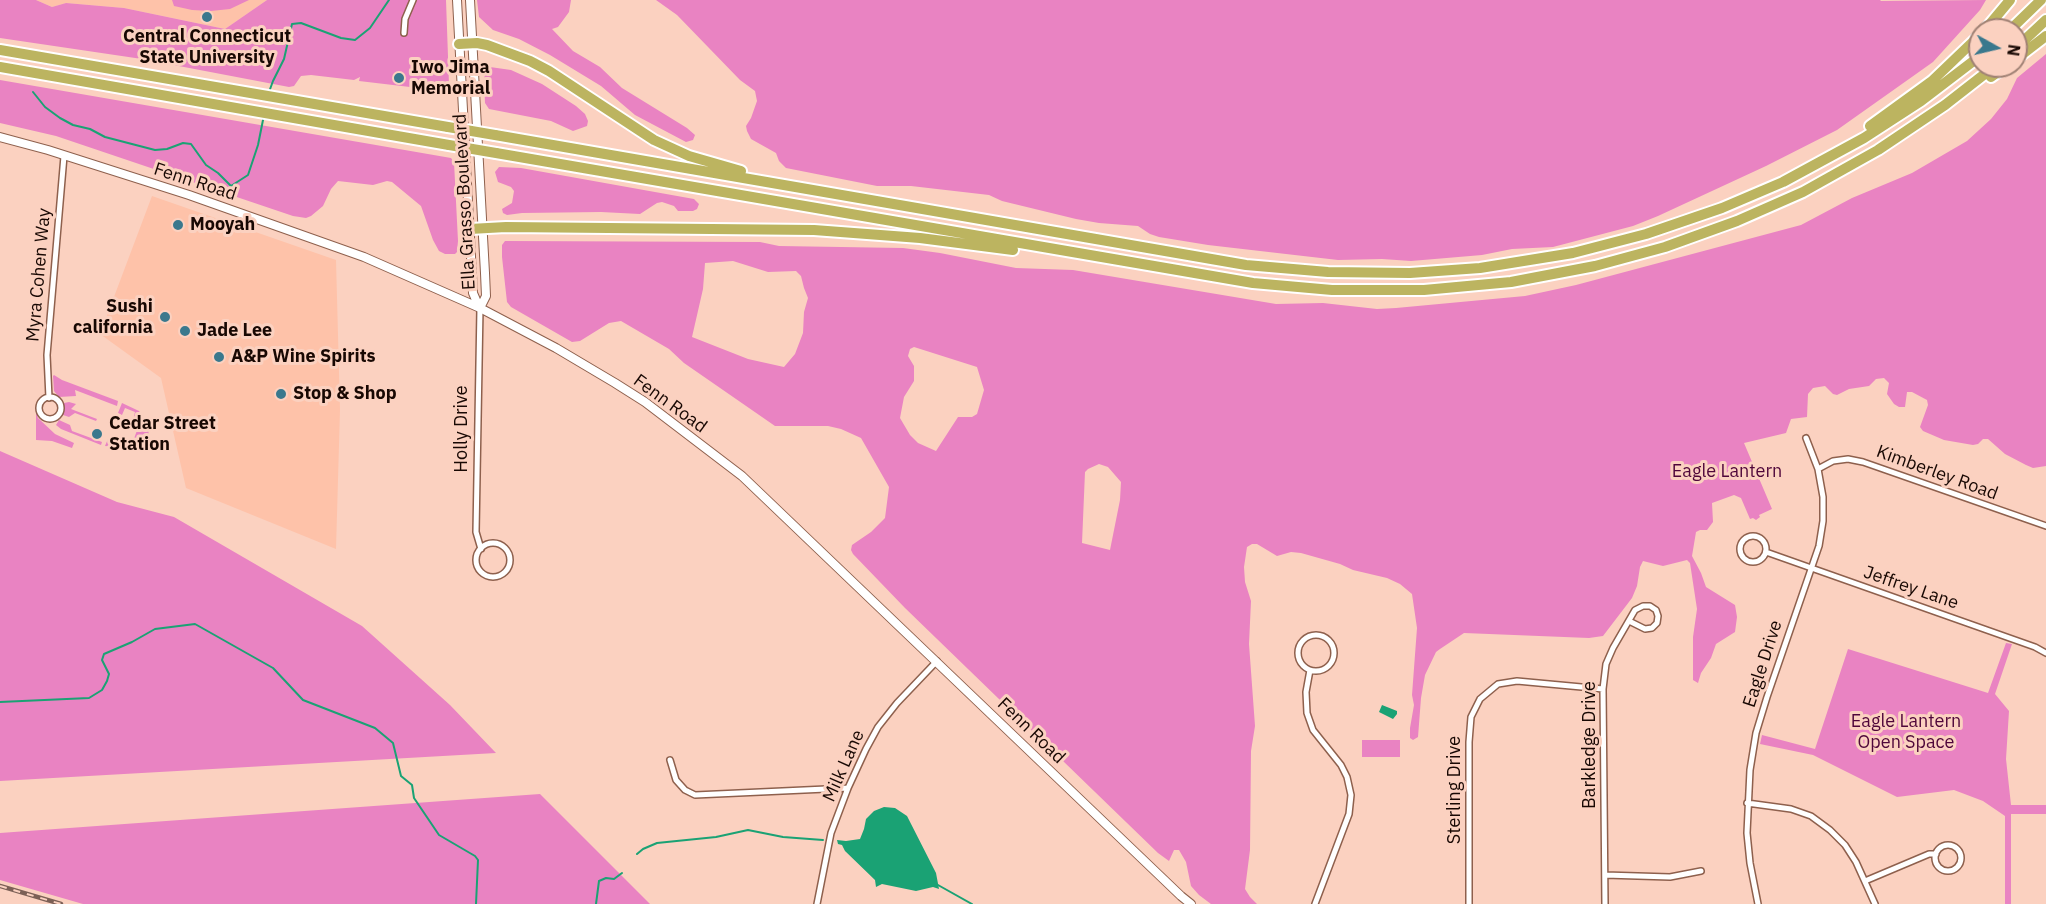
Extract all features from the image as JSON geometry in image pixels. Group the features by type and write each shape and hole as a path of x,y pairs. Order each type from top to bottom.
{"highway":[{"path":"1995,18 2010,0"},
{"path":"2022,18 2041,0"},
{"path":"2028,37 2046,20"},
{"path":"2028,49 2046,36"},
{"path":"459,44 473,43 497,48 545,68 638,131 669,148 702,161 752,174 786,186"},
{"path":"1830,158 1851,139 1932,81 1968,46"},
{"path":"0,50 1246,265 1328,272 1410,273 1471,269 1527,261 1623,241 1668,228 1722,208 1783,182 1830,158 1914,106 1968,65"},
{"path":"0,68 1254,283 1332,290 1379,291 1490,285 1546,276 1643,254 1706,233 1803,192 1857,163 1908,131 1980,78"},
{"path":"1955,98 1990,78"},
{"path":"470,229 827,230 974,244 1064,258 1106,258"}],"main road":[{"name":"Ella Grasso Boulevard","path":"457,0 473,293 480,308"},
{"name":"Ella Grasso Boulevard","path":"470,0 486,294 480,308"},
{"name":"Fenn Road","path":"0,137 237,211 391,269 480,308 556,348 645,402 742,476 1191,904"}],"street":[{"path":"404,33 405,19 413,0"},
{"name":"Myra Cohen Way","path":"49,398 48,340 64,156"},
{"name":"Holly Drive","path":"480,308 477,534 481,549 477,561 483,573 495,577 505,572 510,559 505,548 492,543 481,549"},
{"name":"Myra Cohen Way","path":"49,398 58,401 61,407 58,416 52,419 45,418 40,410 43,401 49,398"},
{"name":"Eagle Drive","path":"1758,904 1747,833 1750,770 1756,733 1819,546 1823,521 1823,497 1818,468 1806,438"},
{"name":"Kimberley Road","path":"1818,468 1833,461 1848,459 1863,462 2046,526"},
{"name":"Jeffrey Lane","path":"1756,536 1766,544 1766,552 1761,560 1752,562 1741,555 1740,546 1744,539 1756,536"},
{"name":"Jeffrey Lane","path":"1766,552 1811,570 2035,647 2046,653"},
{"name":"Barkledge Drive","path":"1605,904 1603,689 1610,656 1629,621 1635,610 1642,606 1650,606 1656,610 1658,616 1657,623 1652,628 1645,629 1629,621"},
{"path":"1320,636 1329,642 1333,656 1327,667 1316,671 1310,670 1301,663 1298,651 1308,637 1320,636"},
{"name":"Milk Lane","path":"817,904 831,833 866,749 878,727 897,703 937,661"},
{"path":"1310,670 1306,692 1307,713 1313,729 1341,765 1352,795 1349,813 1315,904"},
{"name":"Sterling Drive","path":"1469,904 1469,742 1471,717 1480,699 1498,684 1517,681 1603,689"},
{"path":"670,760 676,780 685,790 695,795 848,788"},
{"path":"1748,803 1791,809 1811,816 1830,830 1845,845 1875,904"},
{"path":"1865,881 1929,854 1936,854 1943,846 1952,846 1959,850 1960,863 1955,869 1943,870 1937,864 1936,854"},
{"path":"1605,875 1670,877 1701,871"}],"shaded area":[{"name":"Central Connecticut State University","path":"36,0 267,0 225,29 124,8 66,3 52,7"},
{"path":"152,196 336,260 340,410 336,549 186,488 161,378 100,334"},
{"path":"1382,705 1397,711 1393,719 1379,712"},
{"path":"884,807 895,808 907,816 936,873 939,889 933,887 916,891 882,884 876,887 875,880 845,851 842,845 838,844 837,840 860,839 866,819 874,811"}],"green space":[{"path":"0,0 36,0 52,7 66,3 124,8 225,29 267,0 446,0 449,85 447,88 410,87 359,81 360,77 354,80 311,75 301,76 294,86 289,87 142,59 0,38"},
{"path":"172,0 249,0 230,9 211,11 174,6"},
{"path":"477,0 571,0 569,12 558,27 552,29 573,51 600,67 622,88 687,128 695,135 693,140 686,142 635,115 601,86 550,55 519,39 493,30 479,17"},
{"path":"656,0 1986,0 1973,18 1968,18 1968,23 1933,62 1837,130 1658,216 1633,226 1553,247 1512,249 1482,255 1411,261 1338,260 1208,245 1159,237 1138,226 1076,219 1002,201 989,195 911,186 877,186 786,168 779,161 776,153 751,139 747,131 746,126 757,101 755,91 740,80 677,15"},
{"name":"Eagle Lantern","path":"2046,54 2046,466 2033,468 2026,465 2005,454 1988,439 1983,439 1973,445 1944,440 1923,431 1920,427 1928,405 1927,400 1912,392 1907,392 1905,407 1899,407 1887,394 1889,383 1884,378 1876,379 1869,386 1849,389 1837,395 1825,386 1813,388 1808,394 1807,417 1791,419 1786,433 1744,443 1772,509 1759,515 1760,517 1756,520 1750,519 1741,498 1734,495 1712,503 1713,522 1707,530 1696,532 1692,556 1706,587 1735,605 1737,617 1735,632 1716,644 1698,683 1693,680 1693,637 1697,609 1690,563 1687,560 1663,566 1643,561 1632,598 1603,636 1589,638 1464,633 1436,652 1425,675 1418,737 1413,740 1410,738 1410,728 1414,705 1412,695 1417,628 1412,594 1400,584 1387,578 1353,570 1301,553 1291,552 1277,556 1257,544 1252,544 1247,547 1244,567 1245,582 1251,601 1249,644 1255,726 1251,751 1250,850 1245,889 1257,904 1211,904 1199,895 1191,886 1186,862 1179,850 1174,850 1169,861 1158,853 905,608 853,554 852,545 871,532 885,518 889,487 861,438 828,426 775,426 684,363 669,349 621,321 609,323 580,341 572,342 511,307 507,302 502,257 502,245 505,241 760,242 779,246 903,248 1016,268 1073,270 1276,304 1323,303 1377,309 1525,296 1576,285 1801,225 1852,198 1912,173 1967,141 1991,119 2007,99 2017,78 2028,78 2028,69","holes":["733,261 768,272 796,271 801,276 808,298 804,312 803,333 795,354 784,367 748,359 692,337 703,289 705,263","914,347 977,367 984,390 977,414 972,417 958,417 936,451 918,443 910,435 900,418 904,397 914,381 914,366 908,356 910,349","1099,464 1108,467 1121,482 1120,500 1110,550 1082,543 1085,472"]},
{"path":"490,67 511,70 542,84 585,114 588,121 587,126 573,131 551,121 489,109 485,103 484,79 486,70"},
{"path":"0,80 451,158 454,162 457,252 445,254 439,251 421,206 392,182 373,185 338,181 331,189 323,206 311,216 306,218 293,216 56,136 0,123"},
{"path":"499,167 521,168 694,199 699,204 693,211 678,211 674,206 662,202 640,214 601,212 507,215 502,209 512,203 514,191 511,187 498,182 495,172"},
{"path":"54,375 118,401 117,406 75,390 76,396 59,397 54,391"},
{"path":"64,403 76,404 71,409 97,419 96,421 75,413 69,417 63,415"},
{"path":"122,403 139,411 147,424 149,435 147,440 137,449 105,446 108,439 131,447 140,422 133,420 135,412 125,408 122,415 118,413"},
{"path":"36,412 38,418 55,434 74,443 72,448 52,441 36,440"},
{"path":"59,420 70,425 72,431 102,442 101,445 61,429 56,425"},
{"path":"0,451 117,502 174,517 362,626 450,705 496,753 0,781"},
{"name":"Eagle Lantern Open Space","path":"2006,643 2012,644 1995,694 2009,711 2006,759 2011,805 2046,805 2046,814 2011,814 2011,904 2005,904 2005,816 1983,801 1954,790 1897,797 1813,755 1760,744 1762,735 1815,749 1848,649 1988,693"},
{"path":"1362,740 1400,740 1400,757 1362,757"},
{"path":"540,794 650,904 83,904 0,880 0,833"}],"waterway":[{"path":"269,92 284,59 292,24 301,23 341,38 355,40 370,28 389,0"},
{"path":"33,92 45,107 60,118 105,137 155,150 167,149 183,143 191,144 206,165 231,186 248,175 258,145 264,115"},
{"path":"0,702 89,698 102,690 107,681 109,674 102,660 104,654 155,629 195,624 273,668 303,700 375,728 393,743 401,776 412,785 414,798 439,835 478,860 476,904"},
{"path":"637,854 657,843 716,837 748,830 783,837 823,840"},
{"path":"596,904 599,881 606,878 614,879 622,873"},
{"path":"938,885 972,904"}],"railway":[{"path":"0,886 61,904"}],"place":[{"name":"Central Connecticut State University","path":"207,17"},
{"name":"Iwo Jima Memorial","path":"399,78"},
{"name":"Mooyah","path":"178,225"},
{"name":"Sushi california","path":"165,317"},
{"name":"Jade Lee","path":"185,331"},
{"name":"A&P Wine Spirits","path":"219,357"},
{"name":"Stop & Shop","path":"281,394"},
{"name":"Cedar Street Station","path":"97,434"}]}
